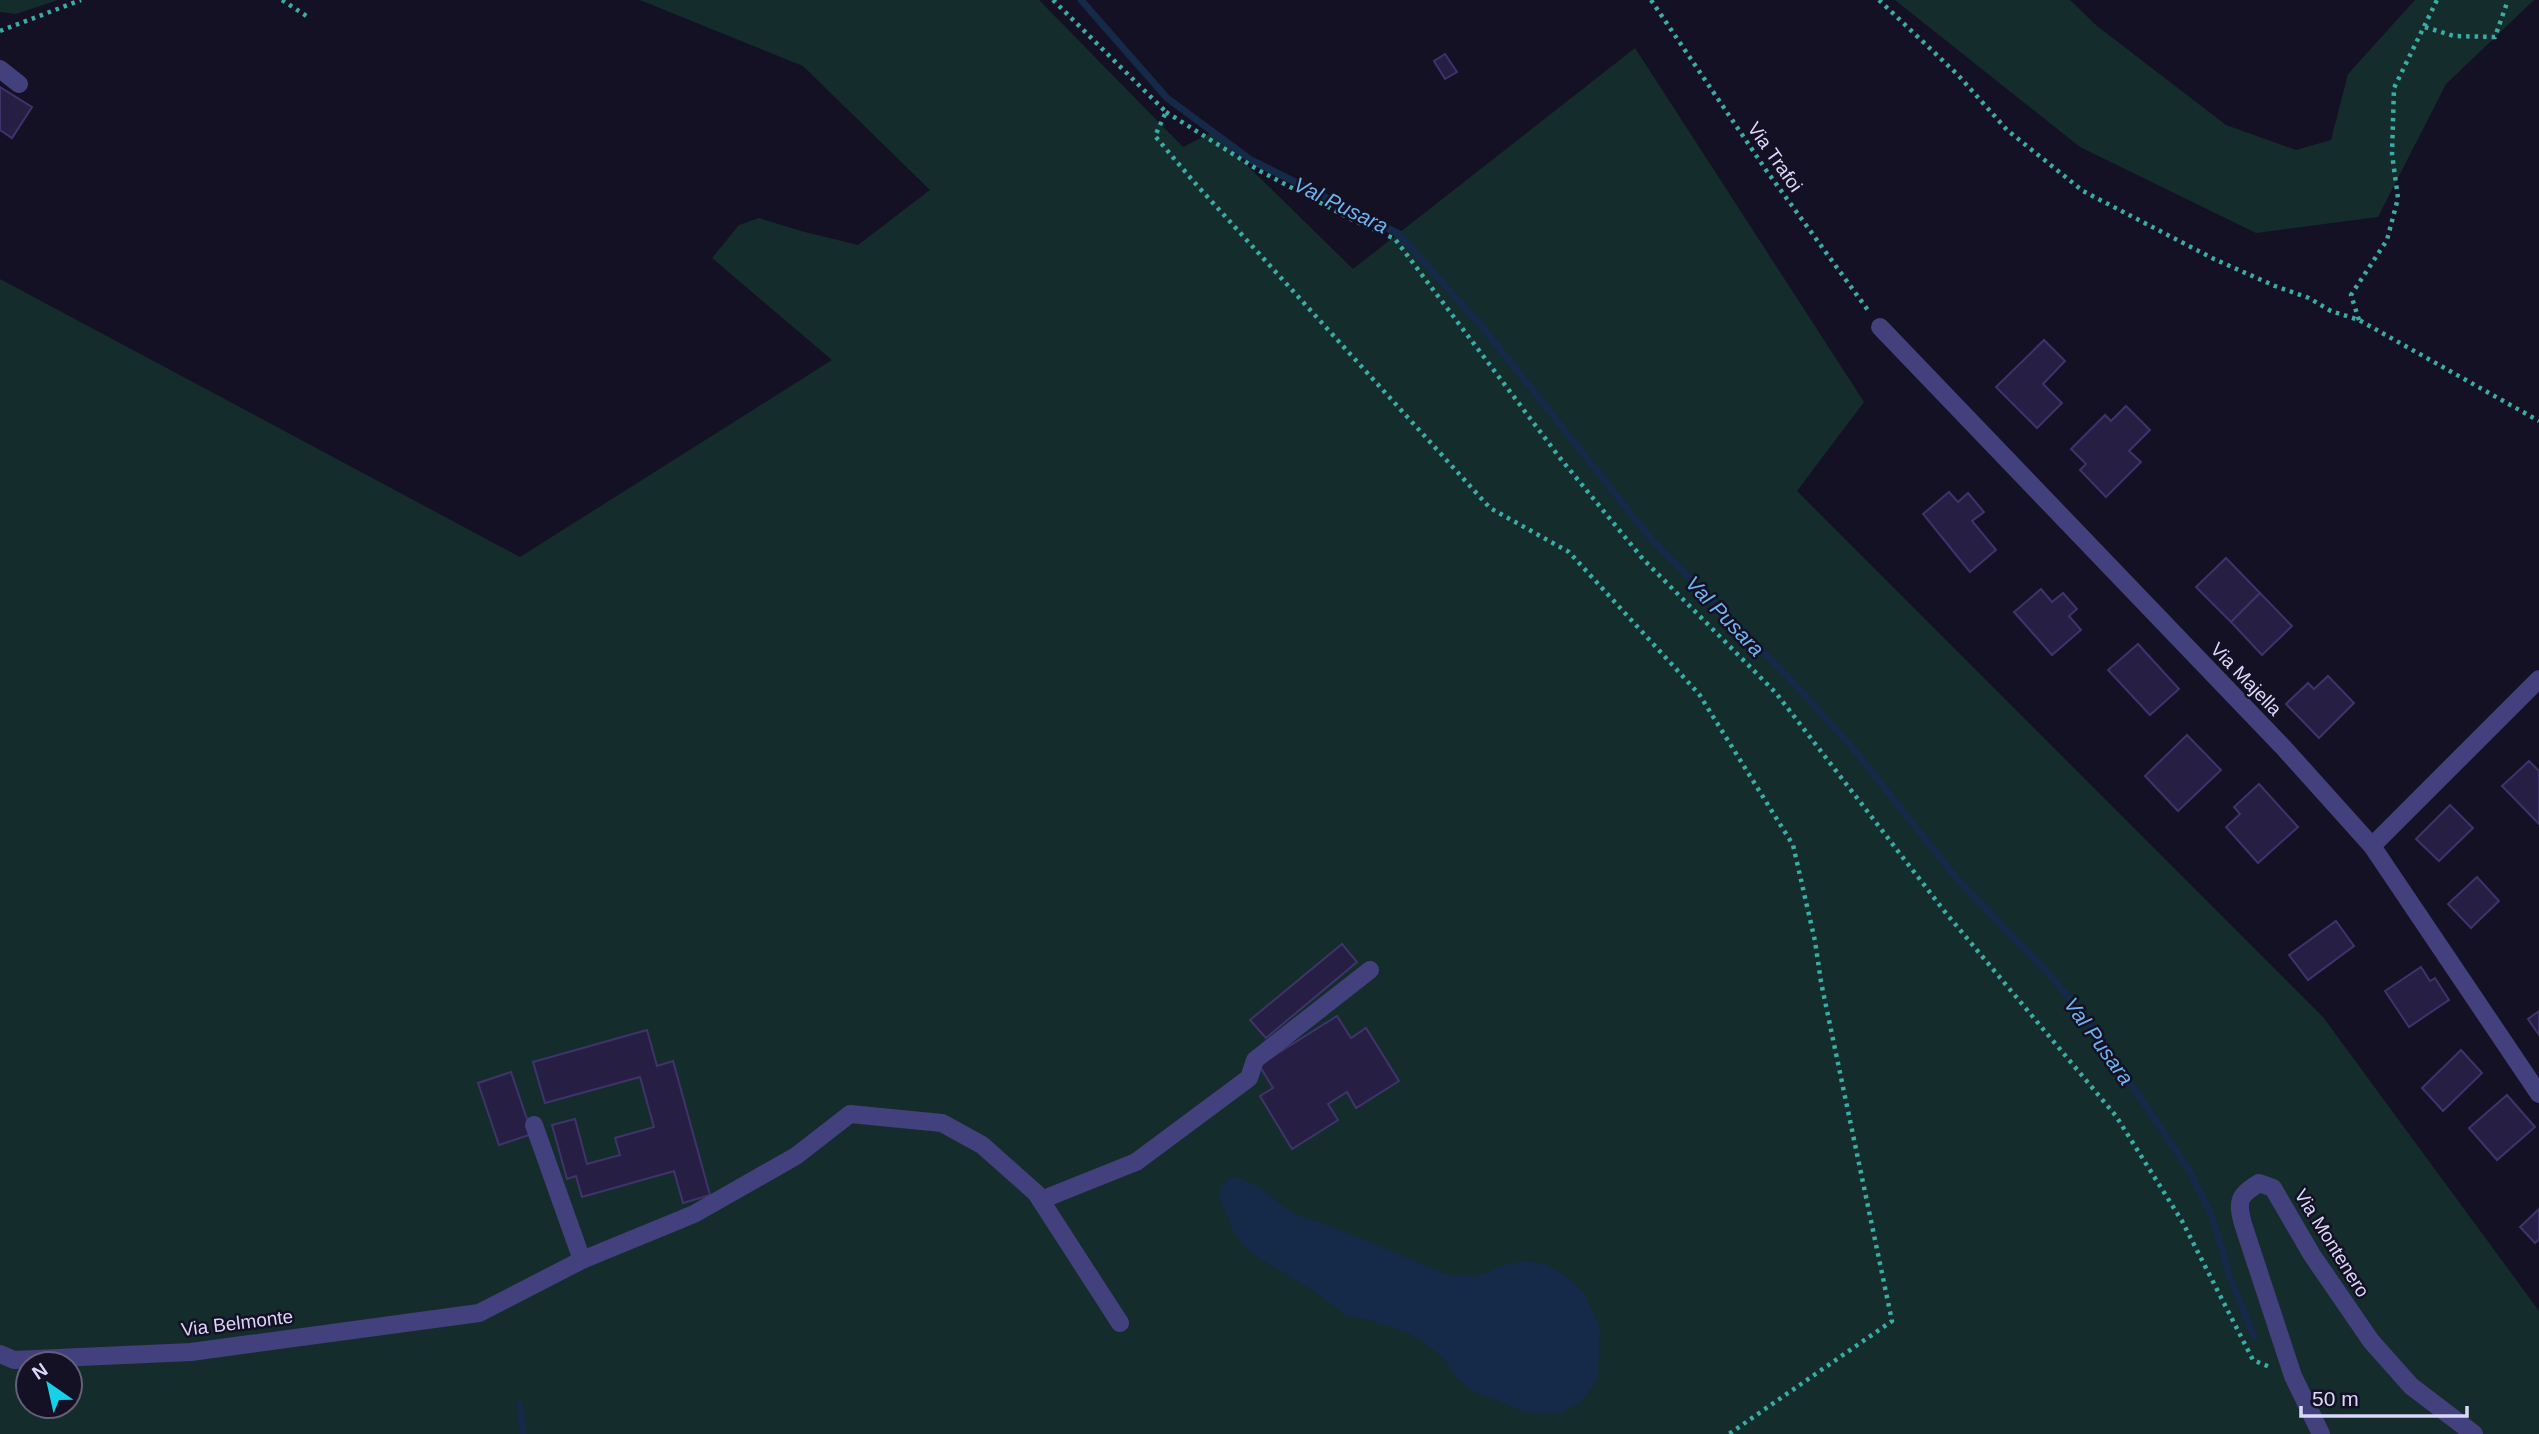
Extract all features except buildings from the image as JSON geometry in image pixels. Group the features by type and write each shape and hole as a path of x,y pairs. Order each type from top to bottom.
{"street":[{"path":"0,69 19,84"},
{"name":"Via Majella","path":"1881,327 2283,747 2372,846 2539,1094"},
{"path":"2372,846 2539,679"},
{"path":"1041,1200 1136,1162 1249,1079 1255,1060 1370,970"},
{"name":"Via Belmonte","path":"0,1354 14,1360 191,1352 480,1312 582,1260 694,1214 796,1156 850,1114 942,1123 982,1145 1036,1193 1120,1322"},
{"path":"534,1125 582,1260"},
{"name":"Via Montenero","path":"2321,1434 2293,1376 2238,1206 2245,1192 2259,1183 2273,1188 2312,1255 2371,1341 2410,1386 2474,1434"}],"path":[{"path":"0,31 81,0"},
{"path":"282,0 308,17"},
{"path":"1053,0 1166,112 1260,171 1395,239 1568,468 1643,559 1776,694 1945,912 2116,1116 2182,1221 2253,1360 2293,1376"},
{"name":"Via Trafoi","path":"1651,0 1766,170 1881,327"},
{"path":"1880,0 1958,75 2007,130 2083,191 2214,259 2309,298 2331,311 2359,320 2539,421"},
{"path":"2359,320 2351,295 2387,240 2398,198 2392,154 2394,88 2437,0"},
{"path":"2425,27 2454,36 2495,37 2508,0"},
{"path":"1166,112 1155,136 1415,428 1490,508 1569,552 1699,694 1793,845 1892,1321 1729,1434"}],"green space":[{"path":"0,0 58,0 16,14 0,12"},
{"path":"640,0 1039,0 1183,147 1213,132 1353,269 1635,48 1864,402 1797,491 2323,1017 2539,1311 2539,1434 0,1434 0,279 520,557 832,360 712,258 739,225 759,218 858,245 930,190 803,66"},
{"path":"1895,0 2070,0 2097,26 2226,125 2296,150 2331,140 2348,74 2415,0 2534,0 2446,84 2378,217 2256,233 2080,147"}],"water":[{"path":"1232,1177 1243,1179 1264,1191 1292,1213 1343,1231 1448,1275 1484,1274 1503,1265 1525,1261 1545,1264 1563,1274 1583,1292 1593,1312 1600,1329 1598,1377 1583,1400 1561,1413 1528,1413 1471,1390 1457,1378 1442,1357 1424,1342 1404,1331 1366,1319 1346,1316 1317,1293 1246,1250 1232,1228 1219,1196 1221,1187"}],"waterway":[{"name":"Val Pusara","path":"1081,0 1167,98 1251,160 1399,234 1485,330 1652,540 1789,678 1852,747 1957,879 2051,976 2094,1029 2189,1170 2213,1218 2230,1278 2254,1336"},
{"path":"520,1405 523,1434"}]}
